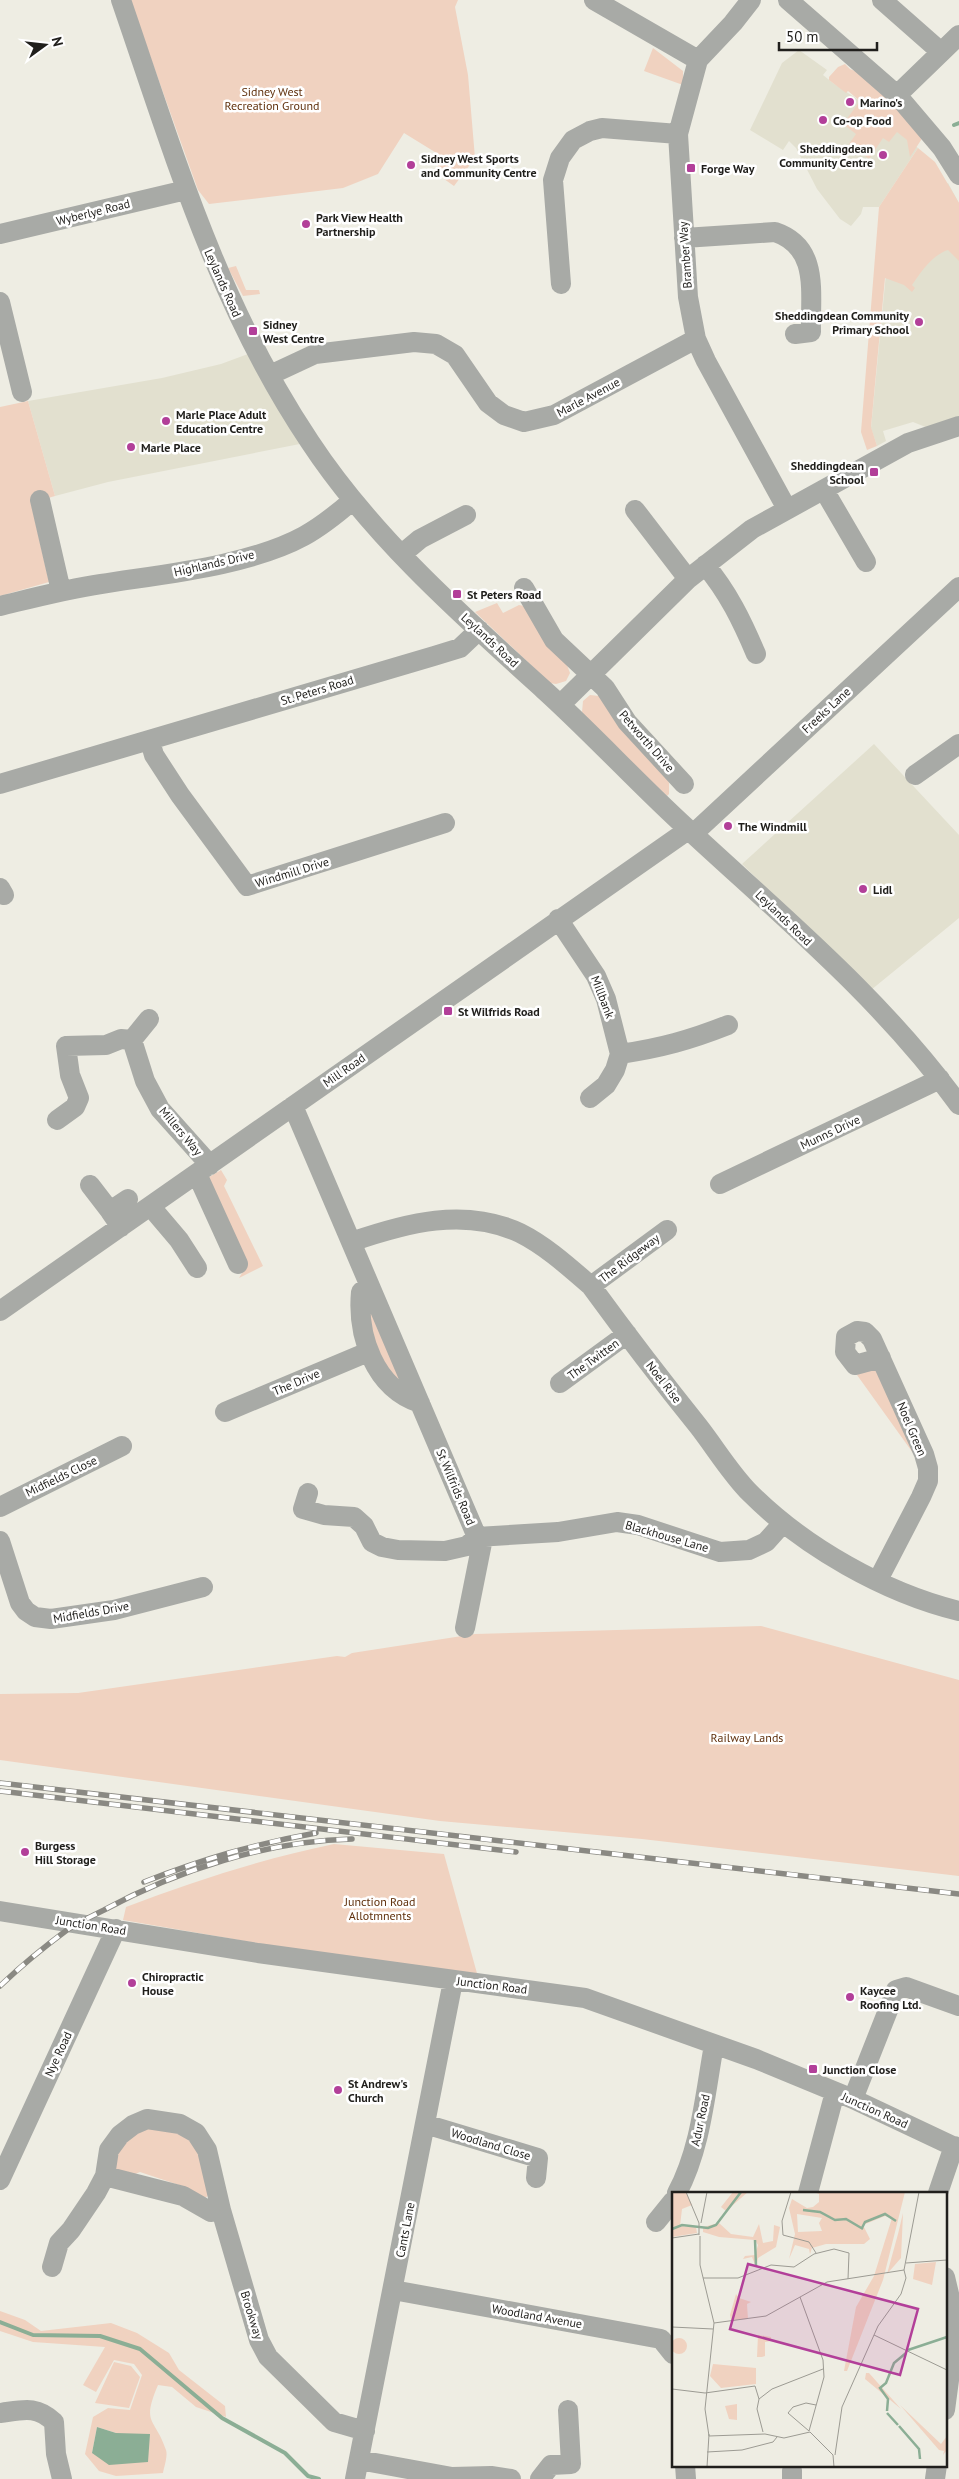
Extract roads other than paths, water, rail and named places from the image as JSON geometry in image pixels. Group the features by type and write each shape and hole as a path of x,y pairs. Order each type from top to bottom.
{"street":[{"name":"Leylands Road","path":"121,0 186,190 222,282 248,338 310,442 354,500 402,554 479,630 561,704 690,832 863,995 899,1031 940,1079 959,1105"},
{"path":"594,0 698,60"},
{"name":"Bramber Way","path":"751,0 733,23 698,60 678,134 688,297 696,339 786,509"},
{"path":"788,0 897,95 942,148 959,175"},
{"path":"882,0 941,52"},
{"path":"897,95 959,35"},
{"path":"561,284 553,180 560,158 573,140 590,131 602,128 678,134"},
{"name":"Wyberlye Road","path":"0,234 186,190"},
{"path":"684,238 775,232 788,237 796,243 804,254 810,268 812,332 795,334"},
{"path":"0,302 22,392"},
{"name":"Marle Avenue","path":"270,375 315,354 414,342 436,344 455,355 488,403 504,415 524,422 554,415 696,339"},
{"path":"561,704 688,579 752,529 908,443 959,426"},
{"path":"824,490 866,562"},
{"path":"40,500 61,591"},
{"name":"Highlands Drive","path":"0,606 61,591 160,576 258,553 304,536 334,517 354,500"},
{"path":"635,510 688,579"},
{"path":"402,554 420,538 466,515"},
{"path":"705,565 719,581 739,613 756,654"},
{"name":"Freeks Lane","path":"690,832 959,586"},
{"name":"Petworth Drive","path":"524,588 554,640 605,688 627,722 684,784"},
{"name":"St. Peters Road","path":"0,784 460,648 479,630"},
{"name":"Windmill Drive","path":"150,740 154,755 180,795 247,886 445,823"},
{"path":"915,775 959,744"},
{"name":"Mill Road","path":"2,1304 116,1219 151,1207 558,919 690,832"},
{"name":"Millbank","path":"558,919 596,976 606,999 620,1054"},
{"path":"57,1120 74,1107 79,1098 70,1075 63,1041 106,1045 121,1039 132,1040 148,1019"},
{"path":"590,1098 606,1085 615,1070 620,1054 688,1041 728,1025"},
{"name":"Millers Way","path":"132,1040 145,1081 160,1109 203,1169 238,1264"},
{"name":"Munns Drive","path":"720,1184 940,1079"},
{"name":"St Wilfrids Road","path":"293,1106 480,1538 465,1628"},
{"path":"90,1185 116,1219 128,1199"},
{"path":"151,1207 179,1240 197,1268"},
{"name":"Noel Rise","path":"352,1242 392,1228 435,1220 479,1220 520,1233 558,1258 591,1286 749,1492 783,1523 825,1552 878,1580 932,1604 959,1611"},
{"name":"The Ridgeway","path":"591,1286 667,1230"},
{"path":"369,1285 361,1292 359,1311 368,1352 392,1386 408,1399 420,1403"},
{"name":"The Twitten","path":"560,1383 626,1334"},
{"name":"The Drive","path":"225,1412 368,1352"},
{"name":"Noel Green","path":"878,1580 928,1481 928,1468 924,1454 882,1358"},
{"name":"Midfields Close","path":"0,1507 122,1446"},
{"path":"308,1493 303,1509 324,1515 354,1517 364,1526 372,1542 382,1547 398,1550 445,1551 468,1546 480,1538"},
{"name":"Blackhouse Lane","path":"480,1538 558,1532 617,1522 638,1525 720,1552 749,1550 766,1542 783,1523"},
{"name":"Midfields Drive","path":"0,1540 20,1604 26,1611 38,1618 51,1619 114,1610 203,1587"},
{"name":"Junction Road","path":"0,1911 258,1953 585,1998 714,2045 844,2096 956,2148"},
{"name":"Nye Road","path":"0,2180 116,1929"},
{"name":"Cants Lane","path":"357,2470 453,1981"},
{"path":"808,2192 844,2096 896,1990 906,1987 959,2006"},
{"name":"Adur Road","path":"678,2192 684,2179 698,2135 714,2045"},
{"name":"Brookway","path":"52,2267 58,2243 91,2200 104,2176 109,2150 120,2135 133,2125 147,2119 180,2124 196,2133 207,2150 221,2210 259,2340 268,2357 334,2422 365,2431"},
{"name":"Woodland Close","path":"425,2124 538,2158 536,2178"},
{"path":"938,2192 956,2148"},
{"path":"104,2176 183,2196 211,2212 221,2210"},
{"path":"656,2222 672,2202"},
{"path":"946,2281 954,2315 956,2353 946,2405"},
{"name":"Woodland Avenue","path":"393,2290 661,2339 672,2353"},
{"path":"0,2413 30,2409 44,2413 54,2422 56,2454 62,2479"},
{"path":"540,2479 551,2465 571,2464 568,2410"},
{"path":"685,2466 686,2479"},
{"path":"935,2479 937,2466"},
{"path":"357,2470 452,2477 491,2476 511,2479"}],"waterway":[{"path":"954,125 959,123"},
{"path":"0,2322 33,2335 100,2336 140,2349 222,2418 285,2453 308,2476 319,2479"}],"railway":[{"path":"0,1783 959,1894"},
{"path":"0,1791 516,1852"},
{"path":"144,1882 229,1853 316,1833"},
{"path":"0,1986 58,1936 72,1927 162,1882 224,1860 256,1852 288,1845 352,1839"}],"place":[{"name":"Marino's","path":"850,102"},
{"name":"Co-op Food","path":"823,120"},
{"name":"Sheddingdean Community Centre","path":"883,155"},
{"name":"Sidney West Sports and Community Centre","path":"411,165"},
{"name":"Forge Way","path":"691,168"},
{"name":"Park View Health Partnership","path":"306,224"},
{"name":"Sheddingdean Community Primary School","path":"919,322"},
{"name":"Sidney West Centre","path":"253,331"},
{"name":"Marle Place Adult Education Centre","path":"166,421"},
{"name":"Marle Place","path":"131,447"},
{"name":"Sheddingdean School","path":"874,472"},
{"name":"St Peters Road","path":"457,594"},
{"name":"The Windmill","path":"728,826"},
{"name":"Lidl","path":"863,889"},
{"name":"St Wilfrids Road","path":"448,1011"},
{"name":"Burgess Hill Storage","path":"25,1852"},
{"name":"Chiropractic House","path":"132,1983"},
{"name":"Kaycee Roofing Ltd.","path":"850,1997"},
{"name":"Junction Close","path":"813,2069"},
{"name":"St Andrew's Church","path":"338,2090"}],"park label":[{"name":"Sidney West Recreation Ground","path":"272,98"},
{"name":"Railway Lands","path":"747,1737"},
{"name":"Junction Road Allotmnents","path":"380,1908"}]}
